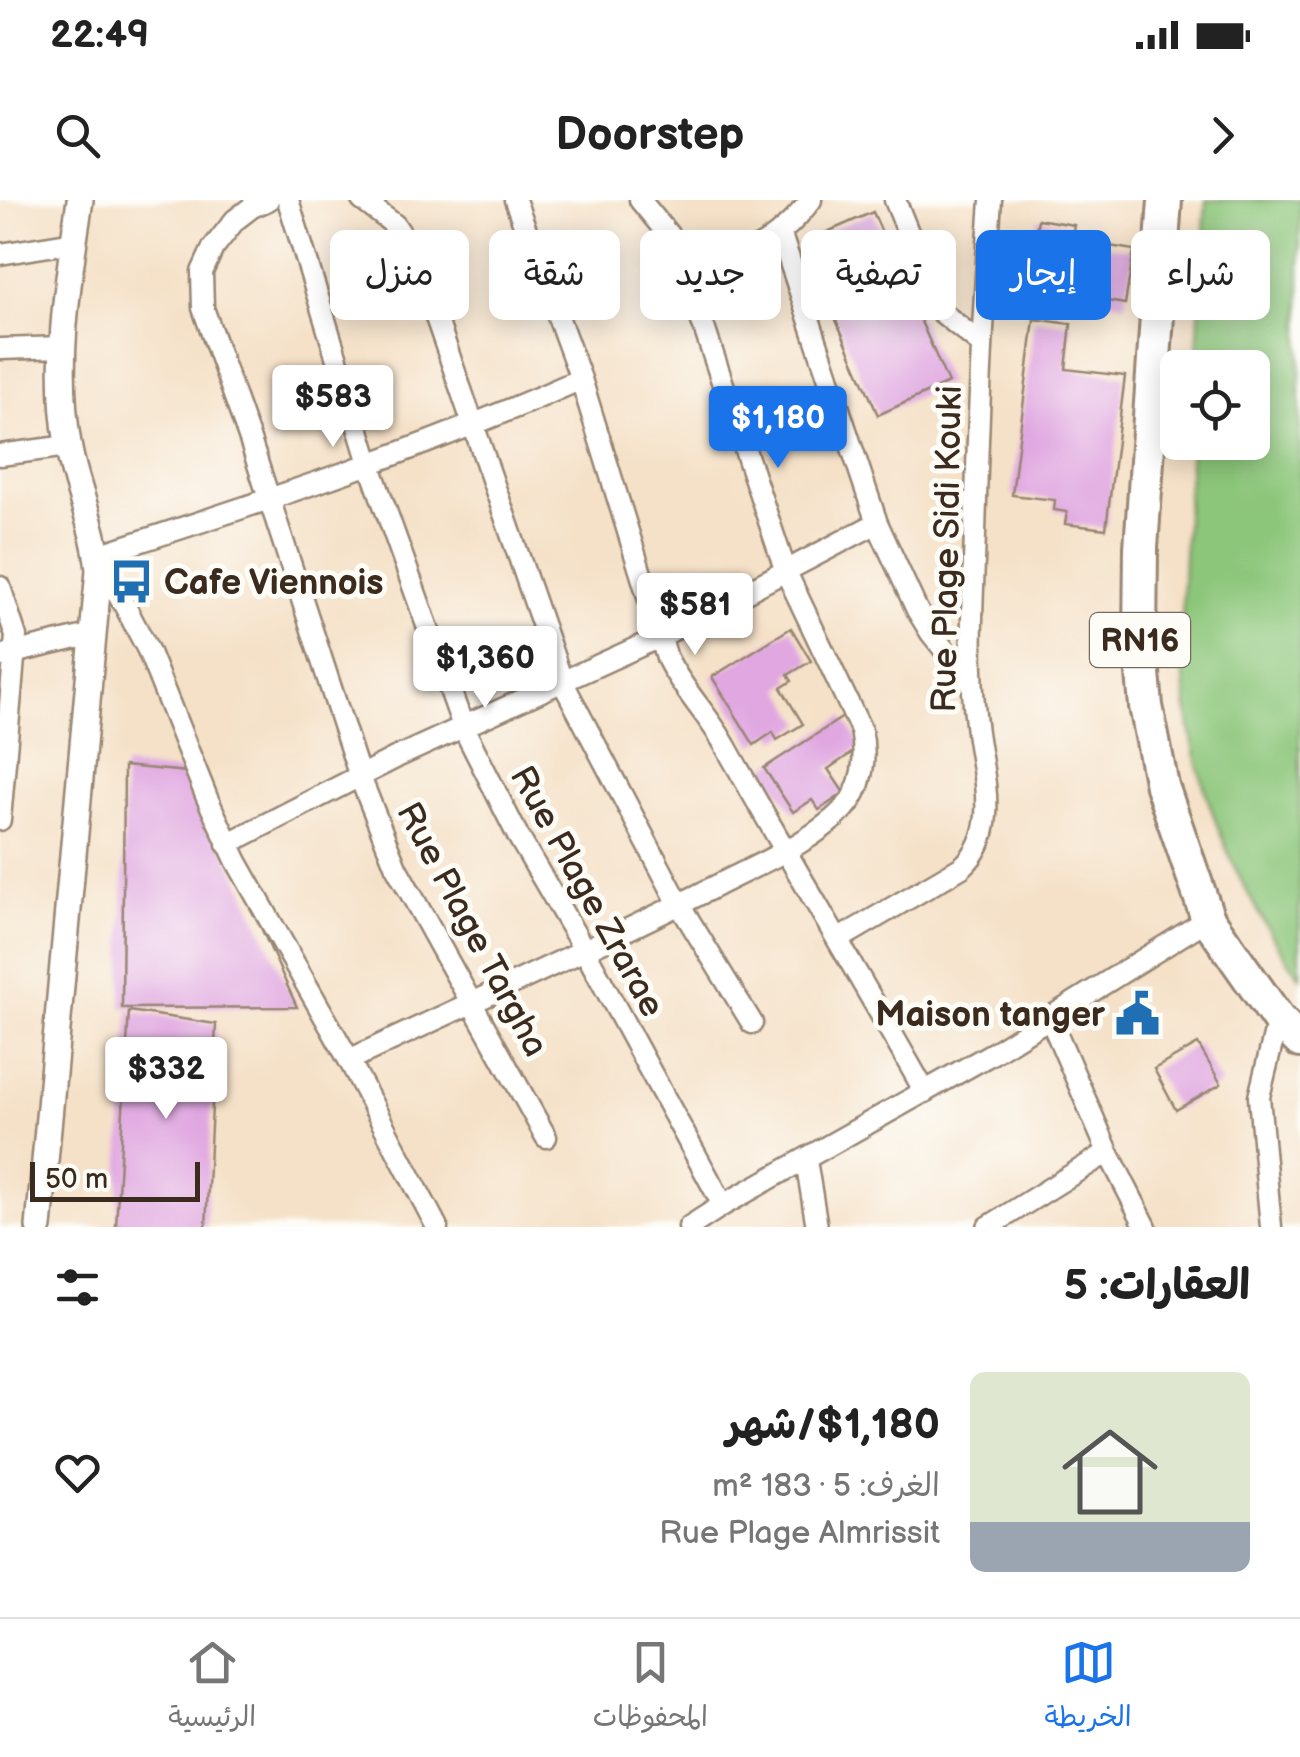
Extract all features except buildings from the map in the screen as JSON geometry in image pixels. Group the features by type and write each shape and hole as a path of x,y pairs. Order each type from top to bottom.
{"main road":[{"name":"RN16","path":"1165,200 1142,548 1140,640 1146,706 1162,786 1208,919 1289,1030"}],"street":[{"path":"80,200 62,347 68,446 98,555 148,650 228,844 437,1227"},
{"name":"Rue Plage Targha","path":"268,200 252,206 224,233 207,259 202,308 270,500 360,777 396,867 546,1137"},
{"name":"Rue Plage Zrarae","path":"288,200 368,464 464,729 518,836 585,950 723,1204"},
{"path":"362,200 394,225 414,254 562,681 679,904 752,1023"},
{"path":"515,200 580,380 673,670 724,744 926,1092"},
{"path":"640,200 666,230"},
{"path":"810,200 781,235 877,524 930,633 971,683"},
{"path":"896,200 940,312 981,344"},
{"name":"Rue Plage Sidi Kouki","path":"839,939 962,867 986,830 987,804 971,683 981,344 992,200"},
{"path":"0,254 74,242"},
{"path":"349,1060 585,950 784,851 842,811 855,791 864,744 858,721 786,572 701,320"},
{"path":"0,350 62,347"},
{"path":"98,555 270,500 474,427 580,380"},
{"path":"0,455 68,446"},
{"path":"228,844 398,757 660,637 877,524"},
{"path":"39,1227 98,555"},
{"path":"0,586 14,626 8,654 0,820"},
{"path":"8,654 94,634"},
{"path":"689,1227 723,1204 926,1092 1208,919"},
{"path":"1050,1018 1108,1152 1146,1227"},
{"path":"1271,1227 1259,1098 1289,1030"},
{"path":"988,1227 1108,1152"},
{"path":"806,1160 818,1227"}],"green space":[{"path":"1206,200 1300,200 1300,977 1254,905 1217,826 1193,743 1186,701 1182,604 1190,460 1270,460 1270,350 1197,350 1199,320 1270,320 1270,230 1204,230"}],"place":[{"name":"Cafe Viennois","path":"131,582"},
{"name":"Maison tanger","path":"1138,1014"}]}
